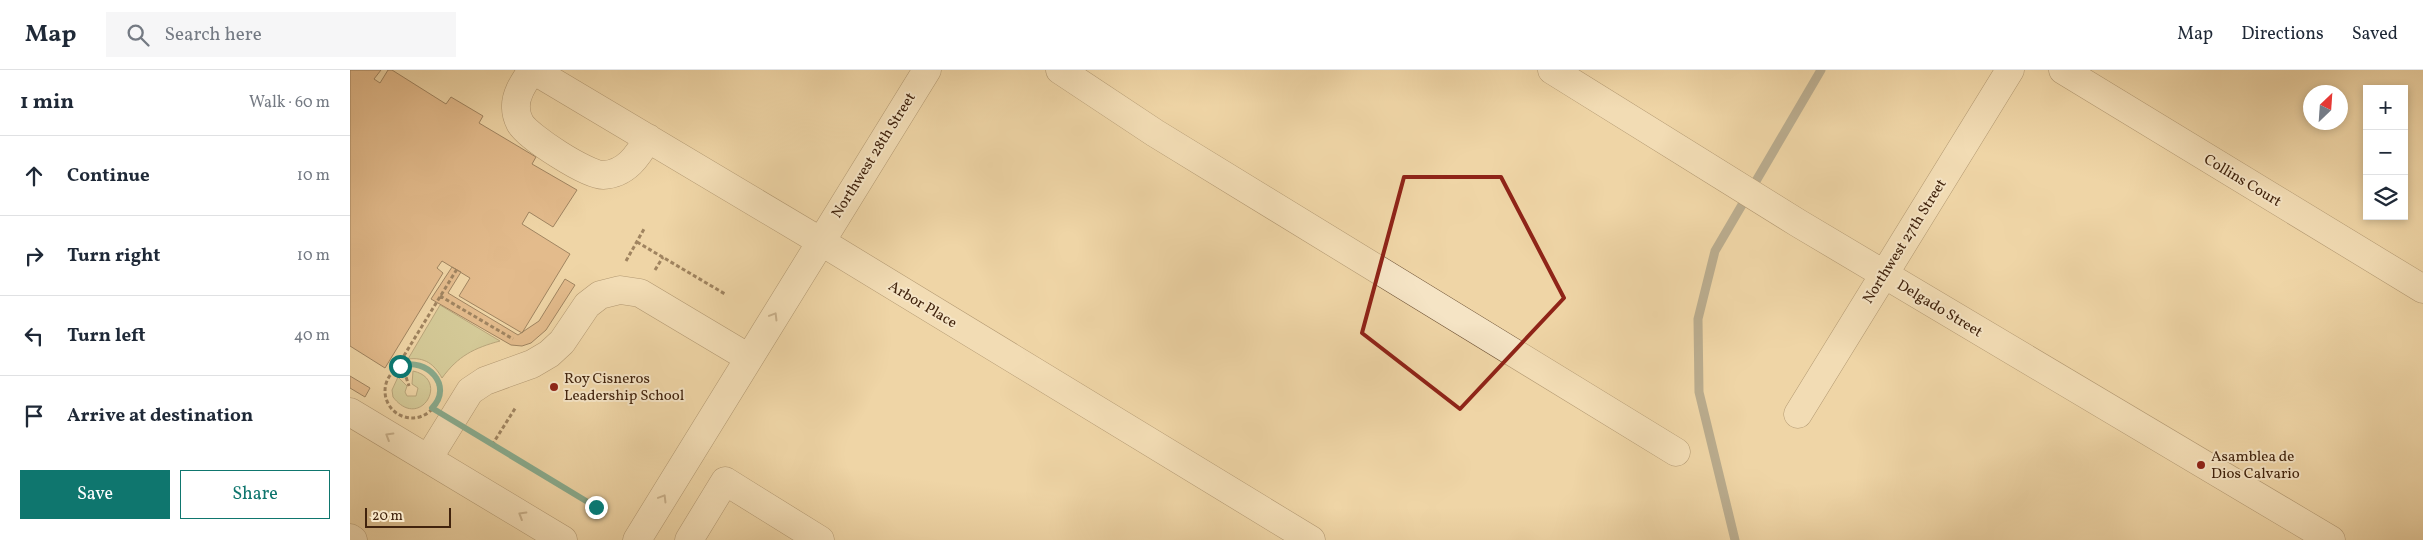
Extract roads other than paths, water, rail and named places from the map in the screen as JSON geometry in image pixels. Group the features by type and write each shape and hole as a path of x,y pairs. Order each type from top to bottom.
{"street":[{"name":"Arbor Place","path":"532,70 820,241 1311,540"},
{"path":"532,70 518,95 516,108 520,124 534,138 590,172 603,175 633,163 648,138"},
{"name":"Northwest 28th Street","path":"637,540 927,70"},
{"path":"1060,70 1155,133 1676,452"},
{"name":"Delgado Street","path":"1552,70 1798,223 2331,540"},
{"name":"Northwest 27th Street","path":"1798,414 2010,70"},
{"name":"Collins Court","path":"2063,70 2423,289"},
{"path":"428,459 441,409 485,380 532,364 549,354 562,342 587,305 600,295 620,290 640,294 749,358"},
{"path":"350,412 563,540"},
{"path":"689,540 725,481 820,540"}],"waterway":[{"path":"1735,540 1699,392 1698,319 1715,251 1821,70"}],"place":[{"name":"Roy Cisneros Leadership School","path":"554,387"},
{"name":"Asamblea de Dios Calvario","path":"2201,465"}]}
